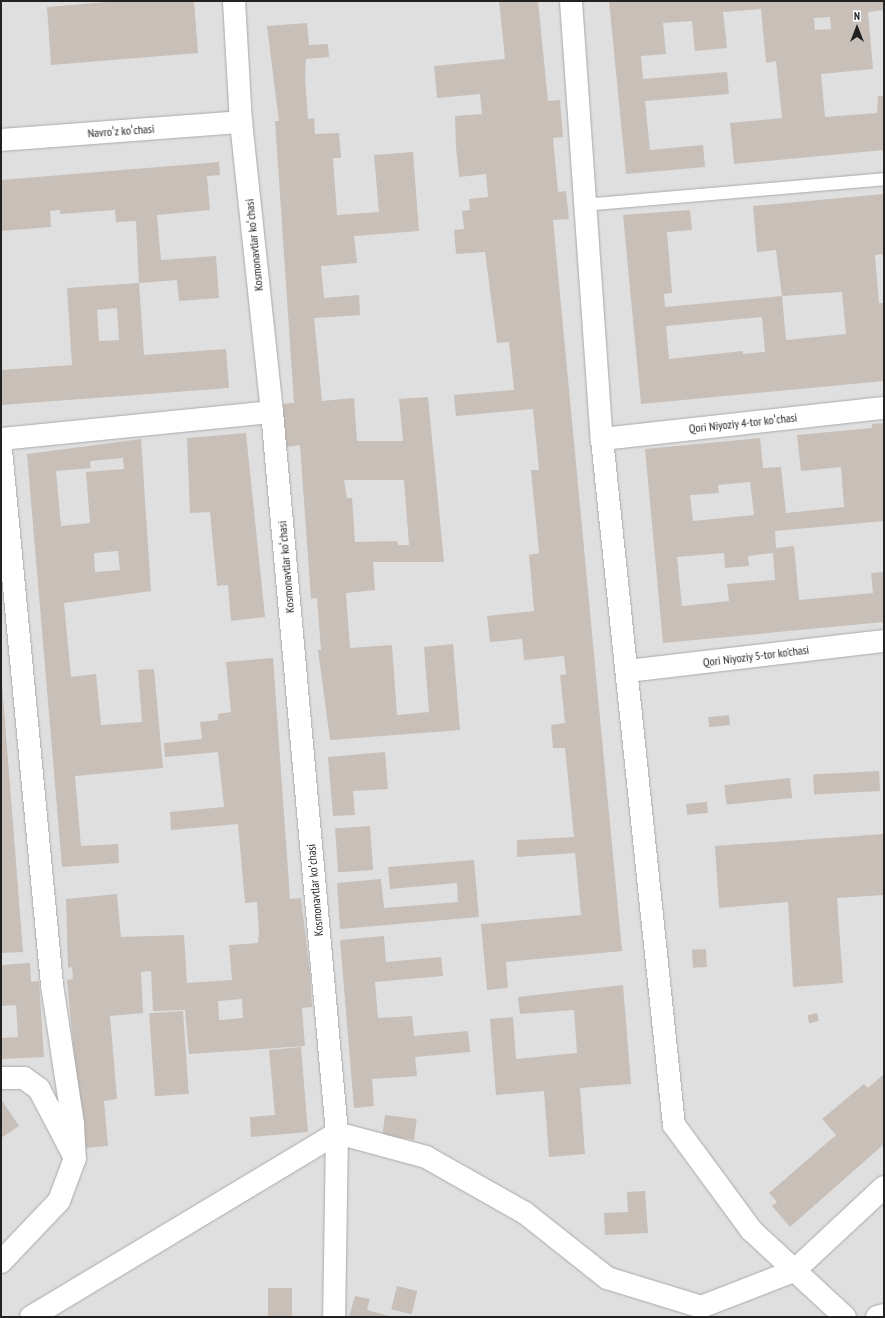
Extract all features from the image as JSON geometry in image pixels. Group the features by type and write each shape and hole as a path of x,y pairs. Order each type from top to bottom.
{"street":[{"name":"Kosmonavtlar koʻchasi","path":"234,1 241,122 272,412 337,1133 335,1158 338,1219 334,1317"},
{"path":"571,1 583,205 602,439 628,671 674,1125 751,1230 845,1317"},
{"name":"Navroʻz koʻchasi","path":"1,140 241,122"},
{"name":"Qori Niyoziy 4-tor koʻchasi","path":"602,439 884,408"},
{"path":"1,439 272,412"},
{"path":"1,450 52,985 73,1124 75,1158 59,1201 1,1262"},
{"name":"Qori Niyoziy 5-tor ko'chasi","path":"628,671 884,641"},
{"path":"1,1078 24,1078 39,1089 75,1158"},
{"path":"31,1317 337,1133 426,1157 525,1213 607,1278 701,1307 794,1271 884,1187"},
{"path":"877,1317 884,1315"}],"lane":[{"path":"583,205 884,179"}],"shaded area":[{"path":"1,1 884,1 884,1317 1,1317"}],"building":[{"path":"118,1 194,1 198,53 51,65 47,7"},
{"path":"499,1 538,1 548,101 560,100 563,137 553,138 558,192 566,191 569,219 553,220 622,951 506,962 508,988 487,990 481,924 581,915 575,853 517,857 517,840 574,837 565,748 553,748 551,725 565,723 560,675 566,674 564,656 524,660 522,639 490,642 487,616 534,611 529,555 539,553 531,470 539,470 533,409 456,416 454,395 514,390 509,342 497,343 485,252 456,254 454,230 464,229 462,211 470,210 469,199 488,197 486,174 459,177 456,147 455,116 482,114 480,94 437,98 434,66 505,59"},
{"path":"609,1 884,1 884,10 868,12 873,69 821,74 825,117 877,113 878,96 884,96 884,150 734,164 730,123 782,118 776,61 766,63 761,9 723,12 727,48 695,51 692,21 663,23 666,54 641,56 643,79 727,72 729,94 645,101 650,150 703,145 705,167 626,174","holes":["830,17 831,29 815,30 814,18"]},
{"path":"307,23 309,45 328,44 329,57 306,59 305,78 308,119 314,118 315,134 339,133 341,158 333,158 337,215 379,212 374,155 413,152 419,231 354,236 357,263 321,266 324,298 359,295 360,315 314,318 322,401 354,398 357,441 403,441 399,399 428,397 444,562 373,562 375,590 346,593 350,648 392,645 397,715 429,712 424,647 453,644 460,730 330,740 318,650 321,650 317,598 311,599 300,445 286,447 282,404 294,403 275,121 279,121 267,26","holes":["344,480 404,480 409,545 398,545 397,541 355,542 352,498 347,498"]},
{"path":"219,162 220,175 207,176 210,210 157,215 161,260 216,256 219,298 179,301 177,280 139,283 136,221 116,222 115,210 60,214 60,210 50,211 51,227 1,231 1,180"},
{"path":"884,194 884,254 875,255 879,303 883,303 884,314 884,381 641,404 623,215 690,210 692,230 667,232 672,293 664,294 665,307 782,296 776,250 757,252 753,206","holes":["842,292 846,334 786,340 782,296","762,317 765,352 743,354 743,351 669,359 666,326"]},
{"path":"139,283 144,355 226,349 229,388 1,405 1,370 72,365 67,288","holes":["117,308 119,340 99,341 97,310"]},
{"path":"884,423 884,521 775,531 776,548 794,546 799,600 873,593 871,573 884,572 884,622 663,643 645,449 760,438 763,468 781,467 786,513 844,507 841,467 801,471 797,435 872,428 872,424","holes":["750,482 754,515 693,521 690,495 719,493 718,485","724,553 725,568 749,566 748,556 773,553 775,580 727,584 729,601 682,606 677,557"]},
{"path":"246,433 265,617 231,621 228,585 217,586 210,512 190,513 187,438"},
{"path":"141,439 151,591 64,603 71,677 96,674 101,725 142,722 138,670 154,669 163,768 75,776 81,846 118,844 119,863 62,867 27,454","holes":["123,458 124,469 86,472 90,523 61,526 56,471 91,468 90,461","118,551 120,570 95,572 94,553"]},
{"path":"273,658 290,899 301,898 310,974 312,1007 302,1008 305,1046 189,1054 185,1010 153,1011 151,971 141,972 143,1013 110,1016 117,1099 104,1101 108,1146 83,1148 67,980 73,979 72,967 68,968 66,899 117,894 121,937 184,935 187,983 232,980 229,945 258,943 259,932 257,902 245,903 238,824 171,830 170,812 224,807 218,752 165,757 164,743 202,739 200,722 218,720 218,714 231,712 226,662","holes":["242,999 243,1018 219,1020 218,1001"]},
{"path":"1,670 23,952 1,953"},
{"path":"729,715 730,725 709,727 708,717"},
{"path":"385,752 388,789 353,791 355,815 333,816 328,757"},
{"path":"879,771 880,791 814,794 813,774"},
{"path":"790,778 792,798 726,805 724,785"},
{"path":"707,802 708,813 687,815 686,804"},
{"path":"370,826 373,870 338,872 335,828"},
{"path":"884,834 884,895 837,898 843,983 793,987 788,902 719,908 715,846"},
{"path":"474,860 479,917 340,929 337,883 381,879 384,908 458,902 457,883 390,889 388,867"},
{"path":"384,936 386,962 441,957 443,976 375,982 378,1018 412,1016 414,1036 468,1031 470,1052 415,1057 417,1076 372,1079 374,1106 354,1108 340,940"},
{"path":"706,949 707,967 693,968 692,950"},
{"path":"30,963 31,982 39,981 44,1057 1,1059 1,1038 18,1037 16,1005 1,1006 1,965"},
{"path":"623,985 631,1084 580,1088 585,1154 549,1157 544,1091 496,1095 490,1019 513,1017 516,1059 577,1053 574,1010 520,1014 518,997"},
{"path":"183,1011 189,1094 155,1096 149,1013"},
{"path":"817,1013 819,1021 809,1023 807,1015"},
{"path":"301,1047 308,1132 251,1137 250,1117 275,1115 269,1050"},
{"path":"884,1074 884,1144 790,1227 772,1206 777,1202 769,1193 836,1135 822,1119 864,1084 868,1088"},
{"path":"1,1099 19,1126 1,1138"},
{"path":"385,1115 417,1119 414,1140 382,1136"},
{"path":"645,1191 648,1233 605,1235 604,1213 628,1212 627,1192"},
{"path":"397,1286 417,1291 412,1314 391,1309"},
{"path":"268,1288 292,1288 292,1317 268,1317"},
{"path":"355,1296 370,1299 367,1310 393,1317 349,1317"}]}
